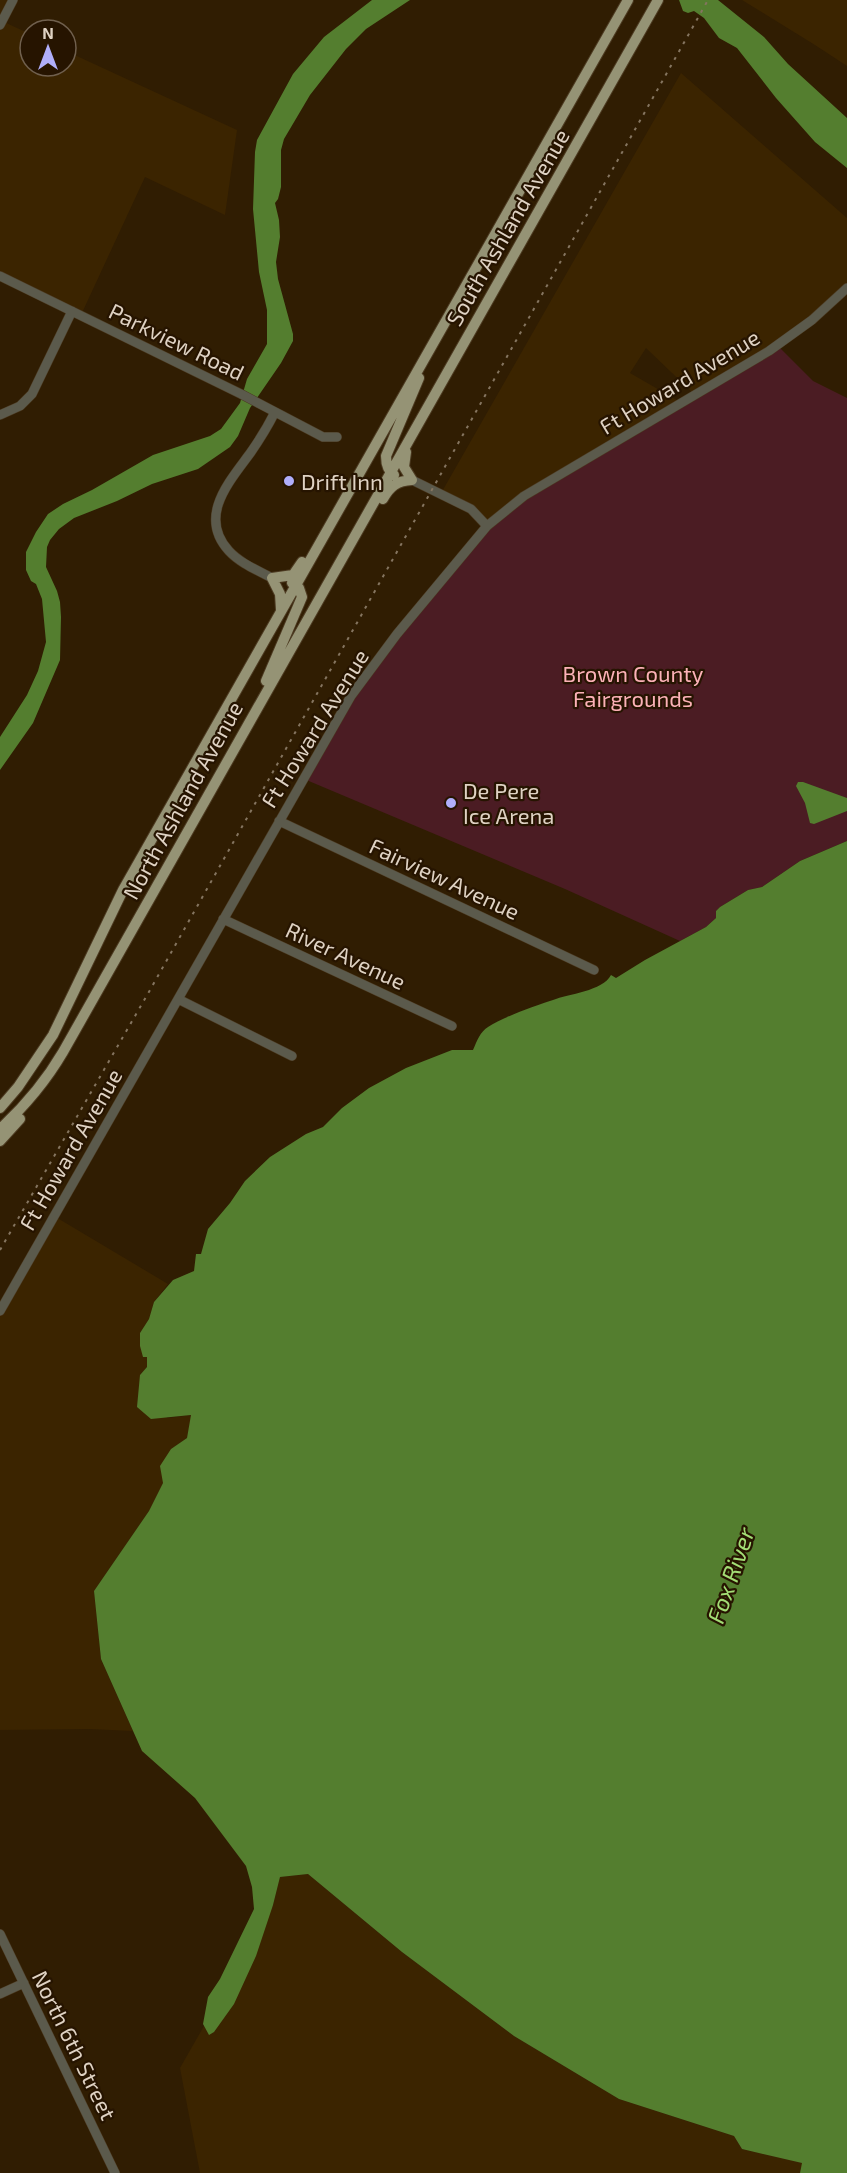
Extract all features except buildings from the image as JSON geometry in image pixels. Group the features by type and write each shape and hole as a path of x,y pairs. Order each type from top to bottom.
{"main road":[{"name":"South Ashland Avenue","path":"368,457 628,0"},
{"name":"South Ashland Avenue","path":"390,472 658,0"},
{"path":"407,480 390,472 386,461 387,453 418,382 421,365"},
{"path":"276,578 293,575 299,568 389,407 410,385"},
{"path":"407,480 404,463 411,437"},
{"name":"North Ashland Avenue","path":"0,1108 18,1087 53,1035 123,890 368,457"},
{"name":"North Ashland Avenue","path":"0,1141 22,1116 25,1105 63,1052 390,472"},
{"path":"297,639 304,639 386,493 393,485 407,480"},
{"path":"257,707 268,674 300,606 301,592 296,585 276,578"},
{"path":"276,578 281,610"},
{"path":"0,1129 25,1105"}],"street":[{"path":"0,24 13,0"},
{"name":"Parkview Road","path":"0,276 256,401 323,437 337,437"},
{"name":"Ft Howard Avenue","path":"0,1311 351,696 397,633 487,526 524,496 769,351 812,320 847,288"},
{"path":"0,415 20,406 32,394 72,311"},
{"path":"275,412 263,434 224,490 216,513 219,534 229,551 246,564 276,578"},
{"path":"407,480 471,508 487,526"},
{"name":"Fairview Avenue","path":"279,821 594,970"},
{"name":"River Avenue","path":"223,919 452,1026"},
{"path":"178,999 292,1056"},
{"name":"North 6th Street","path":"0,1934 115,2173"},
{"path":"0,1994 24,1983"}],"shaded area":[{"path":"0,0 13,0 2,21 18,28 18,78 78,78 78,57 237,130 225,215 145,177 81,315 0,276"},
{"path":"742,0 847,0 847,66 815,45"},
{"path":"681,73 847,218 847,288 812,320 695,395 646,348 630,373 682,403 487,526 478,515 440,495"},
{"path":"54,1216 168,1284 154,1302 149,1319 140,1333 147,1357 147,1367 140,1375 167,1418 192,1415 187,1438 171,1449 163,1483 149,1511 94,1591 101,1659 133,1731 0,1730 0,1311"},
{"path":"308,1874 402,1952 514,2036 619,2099 734,2136 742,2149 803,2163 800,2173 200,2173 180,2068 273,1905 280,1877"}],"green space":[{"name":"Brown County Fairgrounds","path":"777,345 813,381 847,398 847,841 800,861 762,887 748,890 720,907 716,911 716,918 706,927 680,941 565,889 304,779 351,696 487,526 524,496"}],"water":[{"path":"372,0 410,0 366,29 346,49 310,95 284,139 281,150 281,187 275,203 280,237 276,262 293,341 250,408 238,436 230,447 198,469 152,484 74,518 59,529 50,540 47,547 46,567 60,602 60,660 33,723 0,770 0,737 27,695 38,671 46,642 42,599 36,584 31,581 26,570 26,552 48,514 153,455 210,436 221,429 240,403 247,379 267,344 267,310 259,272 253,209 257,140 293,74 324,37"},
{"path":"679,0 718,0 764,37 788,64 847,118 847,168 815,142 776,98 737,48 719,38 704,18 694,11 688,13 683,11"},
{"path":"798,782 847,798 847,811 814,824 810,823 805,803 796,786"},
{"name":"Fox River","path":"847,841 847,2173 800,2173 802,2163 742,2149 734,2136 619,2099 514,2036 402,1952 308,1874 280,1877 256,1956 234,2004 214,2032 209,2035 203,2024 208,1997 220,1979 254,1909 252,1887 246,1866 195,1798 142,1751 101,1659 94,1591 149,1511 163,1483 160,1466 171,1449 187,1438 191,1415 151,1419 137,1407 140,1375 147,1367 147,1357 143,1357 140,1346 140,1333 149,1319 154,1302 173,1280 194,1271 196,1254 201,1254 208,1229 245,1181 270,1157 306,1134 323,1127 342,1108 369,1088 406,1068 452,1050 473,1050 483,1031 502,1019 601,985 611,975 616,978 706,927 716,918 716,911 720,907 748,890 762,887 800,861"}],"railway":[{"path":"0,1250 150,990 708,0"}],"place":[{"name":"Drift Inn","path":"289,481"},
{"name":"De Pere Ice Arena","path":"451,803"}]}
